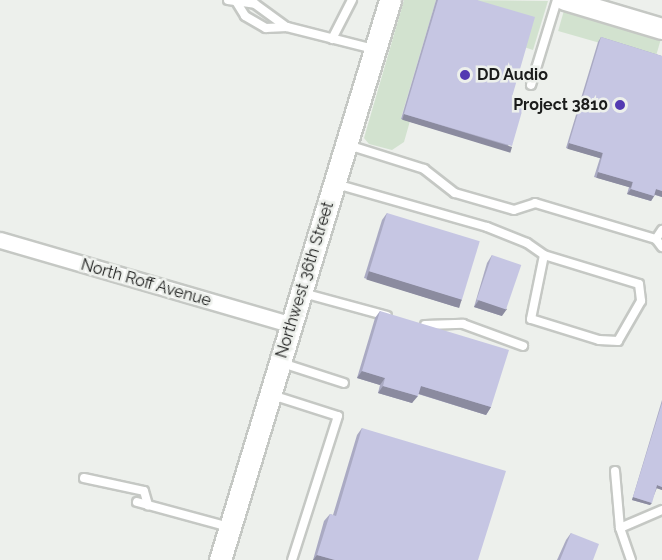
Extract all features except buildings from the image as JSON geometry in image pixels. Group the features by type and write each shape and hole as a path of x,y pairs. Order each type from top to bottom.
{"main road":[{"name":"Northwest 36th Street","path":"223,558 230,528 390,0"}],"street":[{"path":"565,0 603,6 662,29"},
{"name":"North Roff Avenue","path":"0,240 292,325"}],"lane":[{"path":"228,0 237,3 255,3 287,27"},
{"path":"332,39 352,0"},
{"path":"531,85 557,0"},
{"path":"237,3 245,16 266,28 287,27 375,50"},
{"path":"346,145 424,169 455,193 514,210 535,203 656,239 662,247"},
{"path":"334,184 487,227 527,243 544,255 639,284 640,301 618,341 599,340 531,320 544,255"},
{"path":"656,239 662,230"},
{"path":"302,293 400,319"},
{"path":"411,322 433,327 463,324 523,346"},
{"path":"280,363 344,382"},
{"path":"271,394 338,416 292,560"},
{"path":"615,471 620,528 631,560"},
{"path":"84,478 144,491 148,505"},
{"path":"137,502 230,528"},
{"path":"620,528 662,510"}],"green space":[{"path":"404,0 436,0 401,118 410,121 404,142 392,150 369,144 364,138"},
{"path":"457,0 548,1 533,50 524,47"},
{"path":"565,7 662,35 655,59 558,31"}],"place":[{"name":"DD Audio","path":"465,75"},
{"name":"Project 3810","path":"620,105"}]}
